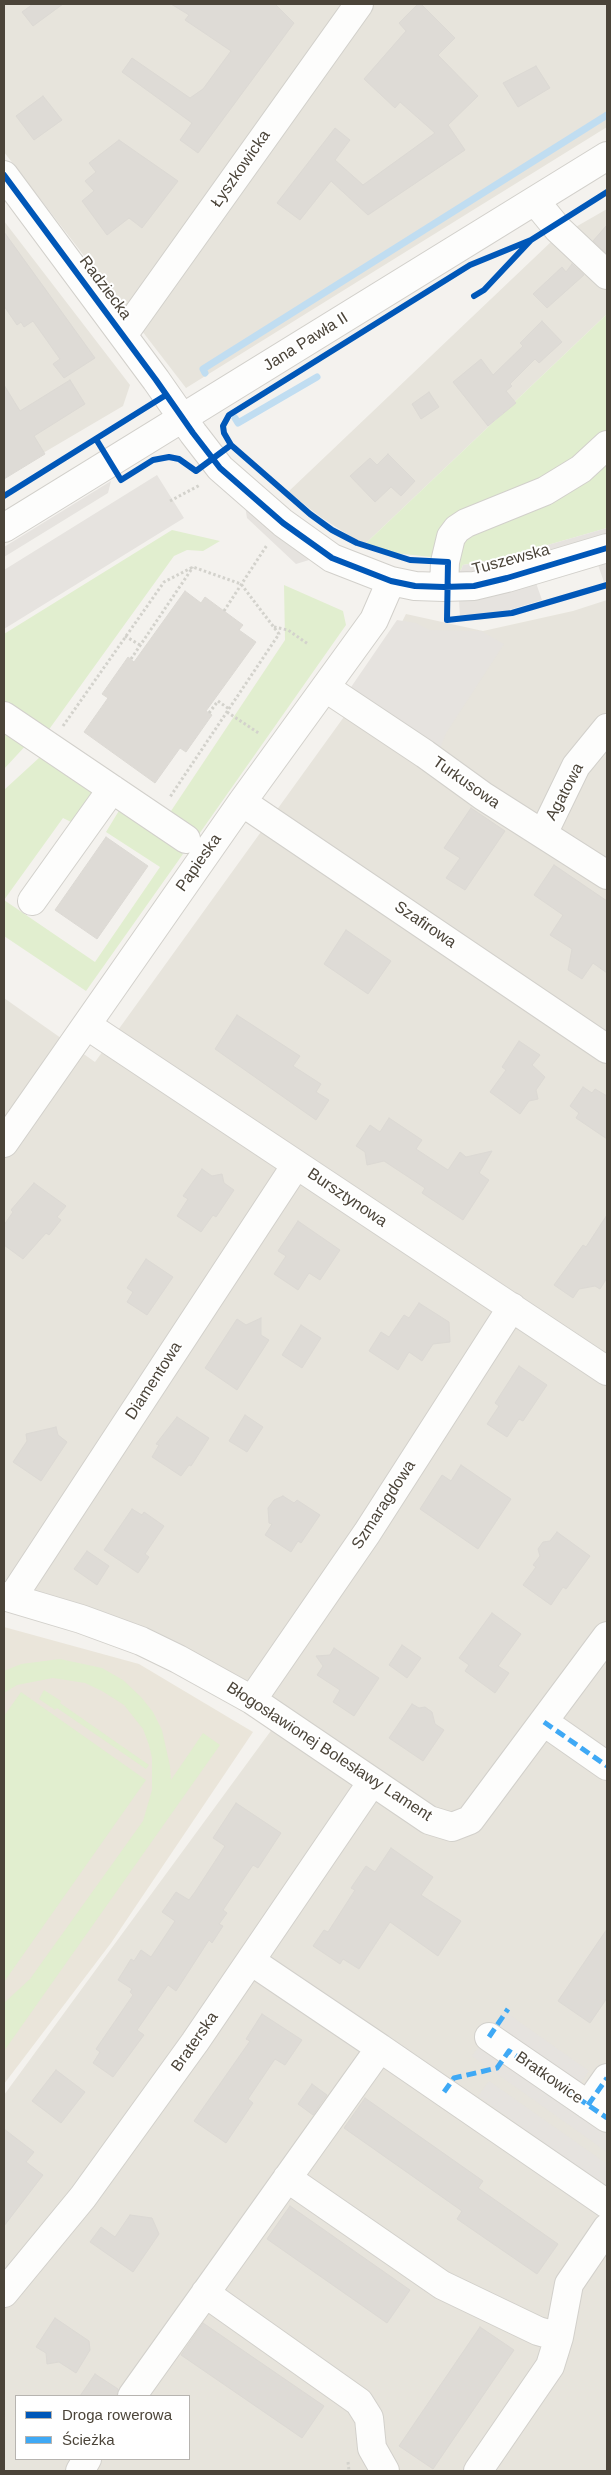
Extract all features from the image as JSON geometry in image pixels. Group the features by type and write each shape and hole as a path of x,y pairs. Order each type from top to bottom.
{"street":[{"name":"Łyszkowicka","path":"123,335 346,8"},
{"name":"Jana Pawła II","path":"4,528 607,156"},
{"name":"Radziecka","path":"4,174 182,418"},
{"path":"535,201 558,229 607,276"},
{"name":"Tuszewska","path":"182,418 220,468 283,522 332,558 391,581 415,586 474,586 607,548"},
{"path":"444,587 445,562 451,537 457,529 466,523 545,491 580,469 607,446"},
{"name":"Papieska","path":"4,1143 88,1026 242,802 374,620 391,581"},
{"name":"Turkusowa","path":"326,688 425,754 482,796 607,875"},
{"path":"4,716 186,839"},
{"name":"Agatowa","path":"543,834 576,766 607,728"},
{"path":"32,900 112,788"},
{"name":"Szafirowa","path":"242,802 607,1049"},
{"name":"Bursztynowa","path":"88,1026 512,1308 605,1365"},
{"name":"Diamentowa","path":"8,1597 296,1165"},
{"name":"Szmaragdowa","path":"252,1700 367,1533 512,1308"},
{"name":"Błogosławionej Bolesławy Lament","path":"8,1597 141,1640 252,1700 428,1820 452,1827 470,1820 607,1636"},
{"path":"544,1722 607,1766"},
{"name":"Braterska","path":"4,2293 82,2197 195,2042 372,1782"},
{"path":"251,1961 607,2204"},
{"name":"Bratkowice","path":"499,2044 598,2112 607,2078"},
{"path":"133,2395 380,2048"},
{"path":"287,2178 442,2285 538,2331 559,2337"},
{"path":"478,2471 550,2366 559,2337 569,2284 607,2228"},
{"path":"205,2293 359,2402 369,2418 372,2448 385,2471"},
{"path":"80,2471 86,2460"}],"path":[{"path":"170,501 200,485 204,480"},
{"path":"224,611 267,545"},
{"path":"131,659 193,567"},
{"path":"50,746 164,582 193,567 241,584 279,634 156,818"},
{"path":"274,627 288,630 308,644"},
{"path":"125,636 140,645"},
{"path":"209,713 218,701 228,711 268,740"}],"shaded area":[{"path":"4,4 607,4 607,127 186,388 4,152"},
{"path":"607,209 607,314 364,545 322,518 288,492 553,240"},
{"path":"4,221 130,385 123,406 4,476"},
{"path":"157,475 184,518 4,629 4,570"},
{"path":"111,481 108,493 4,557 4,547"},
{"path":"245,506 309,560 296,564 247,518"},
{"path":"607,528 607,536 508,564 453,575 461,570 463,565 506,557"},
{"path":"607,563 607,581 604,582 598,565"},
{"path":"536,583 542,600 509,610 460,617 459,600"},
{"path":"607,600 607,2471 4,2471 4,2095 281,1717 4,1596 4,998 95,1062 377,671 406,614 483,631 573,611"},
{"path":"397,620 416,623 430,630 481,631 504,644 446,733 438,754 347,693"},
{"path":"4,1627 139,1664 253,1732 111,1943 4,2084"},
{"path":"504,2011 589,2071 568,2101 607,2129 607,2152 472,2056"},
{"path":"489,2081 607,2164 607,2188 478,2096"}],"green space":[{"path":"607,314 607,528 506,557 463,565 461,570 453,575 450,559 384,552 364,545"},
{"path":"172,530 220,541 203,551 187,550 174,556 45,735 4,708 4,634"},
{"path":"284,585 343,611 346,625 197,837 167,817 285,640"},
{"path":"4,725 29,742 4,769"},
{"path":"40,757 96,794 75,824 63,818 4,900 4,790"},
{"path":"120,809 183,854 86,991 4,936 4,900 95,962 160,867 106,832"},
{"path":"60,1659 102,1668 123,1680 141,1697 153,1712 162,1730 171,1780 203,1733 220,1745 4,2051 4,2003 30,1979 143,1821 152,1790 152,1758 149,1745 143,1729 124,1705 85,1683 53,1678 17,1685 4,1693 4,1671 21,1664"},
{"path":"44,1690 149,1765 146,1769 57,1708 55,1710 39,1699"},
{"path":"21,1692 146,1780 4,1982 4,1716"}],"building":[{"path":"33,4 63,4 33,26 22,12"},
{"path":"171,4 275,4 294,23 198,153 180,140 192,123 122,72 132,58 190,98 203,89 231,51 185,20 189,15"},
{"path":"418,4 421,4 455,38 438,55 478,96 448,125 465,150 368,215 331,181 300,220 277,203 335,128 350,140 335,160 363,185 435,133 400,102 395,108 364,79 406,31 399,23"},
{"path":"536,66 550,88 518,107 503,83"},
{"path":"43,96 62,120 34,140 16,116"},
{"path":"119,140 178,181 142,228 129,218 107,235 82,201 94,191 85,181 96,172 89,163"},
{"path":"607,225 607,254 593,241"},
{"path":"4,232 95,358 64,378 53,364 60,359 33,321 24,327 21,322 17,325 4,306"},
{"path":"572,264 584,275 547,308 533,294 562,267 566,272"},
{"path":"542,321 562,342 539,363 535,359 510,384 512,386 506,391 516,403 488,426 453,382 481,359 493,375 523,346 520,343"},
{"path":"70,380 85,404 34,436 45,454 4,479 4,385 20,411"},
{"path":"429,392 439,407 421,419 412,404"},
{"path":"388,454 415,481 401,496 391,487 375,502 350,476 370,458 377,465"},
{"path":"185,591 201,603 205,597 243,625 239,630 256,642 206,711 212,715 186,752 180,748 155,783 84,732 108,698 102,694 128,657 134,662"},
{"path":"471,808 505,831 465,890 446,878 460,858 444,848"},
{"path":"106,837 148,866 97,939 55,910"},
{"path":"554,865 607,901 607,973 593,963 582,979 568,970 572,949 550,935 563,915 534,895"},
{"path":"346,930 391,961 368,994 324,964"},
{"path":"237,1015 300,1056 293,1066 321,1084 316,1092 329,1100 316,1120 215,1049"},
{"path":"519,1041 540,1055 532,1065 545,1077 536,1090 538,1099 529,1101 520,1114 490,1092 506,1070 502,1067"},
{"path":"583,1087 592,1093 595,1089 607,1096 607,1139 576,1118 579,1113 570,1106"},
{"path":"389,1118 422,1140 416,1149 448,1170 460,1152 466,1157 492,1151 479,1173 489,1180 463,1220 422,1193 425,1188 384,1161 367,1165 365,1152 356,1146 370,1125 380,1132"},
{"path":"202,1169 212,1176 222,1174 224,1183 234,1190 216,1217 213,1215 201,1232 177,1216 188,1199 183,1196"},
{"path":"34,1183 66,1206 57,1217 61,1220 49,1235 46,1233 23,1259 4,1245 4,1225 13,1212 11,1210"},
{"path":"607,1215 607,1278 600,1289 595,1286 579,1289 573,1298 554,1285 583,1245 586,1247"},
{"path":"298,1221 340,1250 320,1280 309,1273 298,1290 274,1274 286,1256 278,1251"},
{"path":"146,1259 173,1277 147,1315 127,1302 133,1292 127,1288"},
{"path":"419,1303 449,1322 450,1342 433,1344 422,1361 409,1352 398,1370 369,1351 381,1332 389,1337 404,1315 409,1318"},
{"path":"261,1318 261,1335 269,1340 237,1390 205,1368 237,1319 246,1325"},
{"path":"301,1325 321,1338 302,1368 282,1355"},
{"path":"519,1366 547,1385 523,1421 519,1419 507,1437 487,1424 499,1406 495,1403"},
{"path":"245,1415 263,1427 247,1452 229,1441"},
{"path":"177,1417 209,1438 191,1466 189,1465 181,1476 152,1457 159,1445 156,1444"},
{"path":"56,1427 58,1435 67,1442 41,1481 13,1462 27,1441 26,1434"},
{"path":"461,1465 511,1499 478,1549 420,1509 442,1475 451,1481"},
{"path":"283,1496 294,1503 297,1500 320,1515 301,1543 298,1541 291,1552 265,1535 272,1524 269,1523 268,1508 274,1500"},
{"path":"132,1509 142,1515 144,1512 164,1526 145,1554 149,1557 138,1573 104,1550"},
{"path":"557,1532 590,1556 566,1589 563,1587 551,1605 523,1585 536,1567 533,1565 540,1556 538,1549 543,1542 550,1541"},
{"path":"87,1551 109,1566 97,1585 74,1569"},
{"path":"492,1613 521,1634 498,1666 509,1673 495,1693 465,1671 469,1665 459,1658"},
{"path":"402,1645 421,1658 407,1678 389,1665"},
{"path":"334,1648 379,1678 354,1716 333,1702 340,1690 317,1675 323,1666 316,1656 330,1655"},
{"path":"412,1704 419,1708 425,1707 432,1712 435,1724 444,1730 423,1761 389,1738"},
{"path":"236,1803 281,1833 258,1868 253,1865 223,1910 227,1913 219,1924 223,1926 212,1943 209,1940 176,1991 168,1985 137,2030 144,2035 113,2077 93,2063 100,2052 96,2049 133,1995 130,1992 132,1989 118,1980 131,1959 134,1961 141,1950 151,1957 175,1921 162,1912 176,1892 189,1900 195,1892 225,1846 213,1838"},
{"path":"391,1848 433,1877 421,1895 461,1921 438,1956 390,1922 359,1969 343,1959 340,1964 313,1946 324,1930 328,1932 355,1890 351,1888 366,1866 375,1872"},
{"path":"607,1929 607,1998 590,2023 558,2001"},
{"path":"262,2014 302,2040 285,2065 275,2059 248,2099 253,2103 226,2143 194,2121 250,2041 246,2039"},
{"path":"56,2070 85,2092 61,2123 32,2101"},
{"path":"312,2084 327,2095 313,2115 298,2104"},
{"path":"365,2098 483,2181 478,2188 558,2244 537,2274 457,2219 462,2211 344,2128"},
{"path":"4,2129 34,2152 26,2162 43,2175 4,2226"},
{"path":"290,2206 410,2290 387,2323 267,2239"},
{"path":"130,2215 152,2218 159,2234 133,2272 90,2242 101,2227 115,2237"},
{"path":"55,2318 89,2341 90,2350 76,2373 59,2362 47,2364 46,2353 36,2347"},
{"path":"203,2323 324,2406 302,2438 181,2355"},
{"path":"480,2327 514,2350 433,2469 399,2446"},
{"path":"95,2374 118,2389 117,2395 81,2395"}],"waterway":[{"path":"205,373 203,369 607,115"},
{"path":"235,418 238,423 317,377"}],"marked path":[{"path":"544,1722 607,1766"},
{"path":"489,2037 508,2009"},
{"path":"444,2092 454,2078 497,2068 509,2051 607,2118"},
{"path":"588,2105 607,2078"}],"cycle path":[{"path":"4,175 220,468 283,523 332,558 391,581 415,586 474,586 607,548"},
{"path":"474,296 484,290 531,240 607,192"},
{"path":"531,240 470,265 229,415 223,426 224,433 231,445 310,514 332,530 357,543 410,560 448,562 447,620 512,613 607,585"},
{"path":"4,496 166,395"},
{"path":"96,439 121,480 153,460 169,457 179,459 196,471 231,445"}]}
